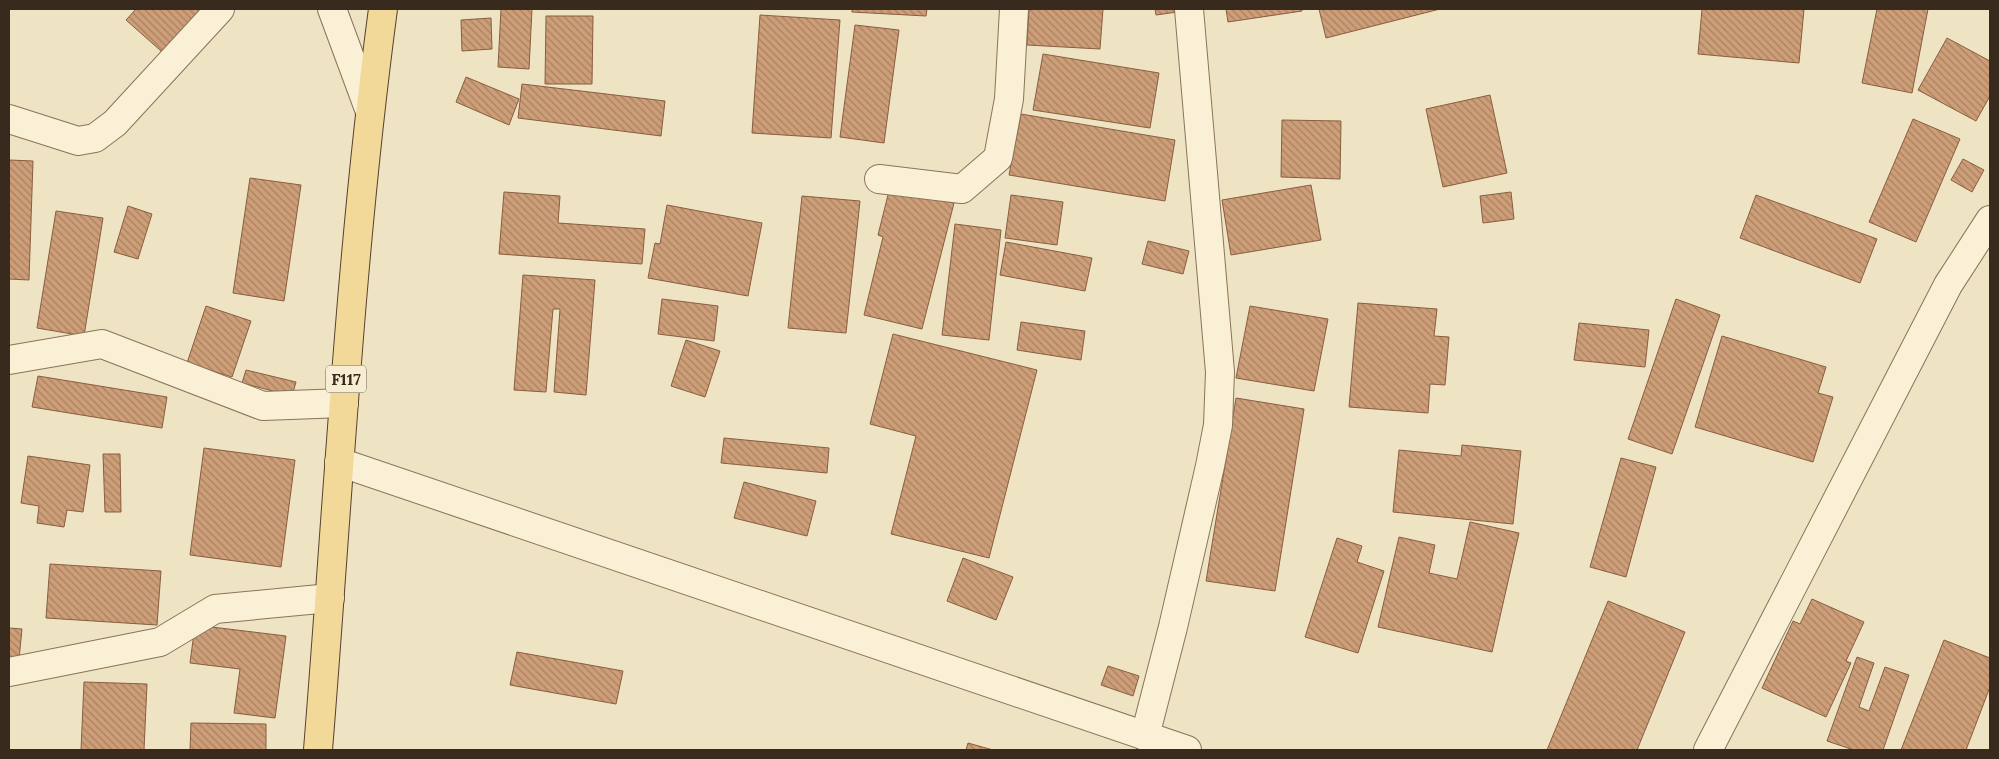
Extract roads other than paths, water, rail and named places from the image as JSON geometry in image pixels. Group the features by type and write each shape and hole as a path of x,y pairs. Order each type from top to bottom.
{"main road":[{"name":"F117","path":"318,750 344,403 370,109 383,9"}],"street":[{"path":"9,119 78,141 95,138 114,123 220,9"},
{"path":"332,9 370,109"},
{"path":"879,179 962,189 998,158 1009,99 1014,9"},
{"path":"1145,736 1196,529 1218,425 1220,372 1189,9"},
{"path":"1708,750 1948,285 1988,226"},
{"path":"9,360 102,344 263,406 344,403"},
{"path":"339,462 1187,750"},
{"path":"9,672 160,642 215,609 330,598"}]}
